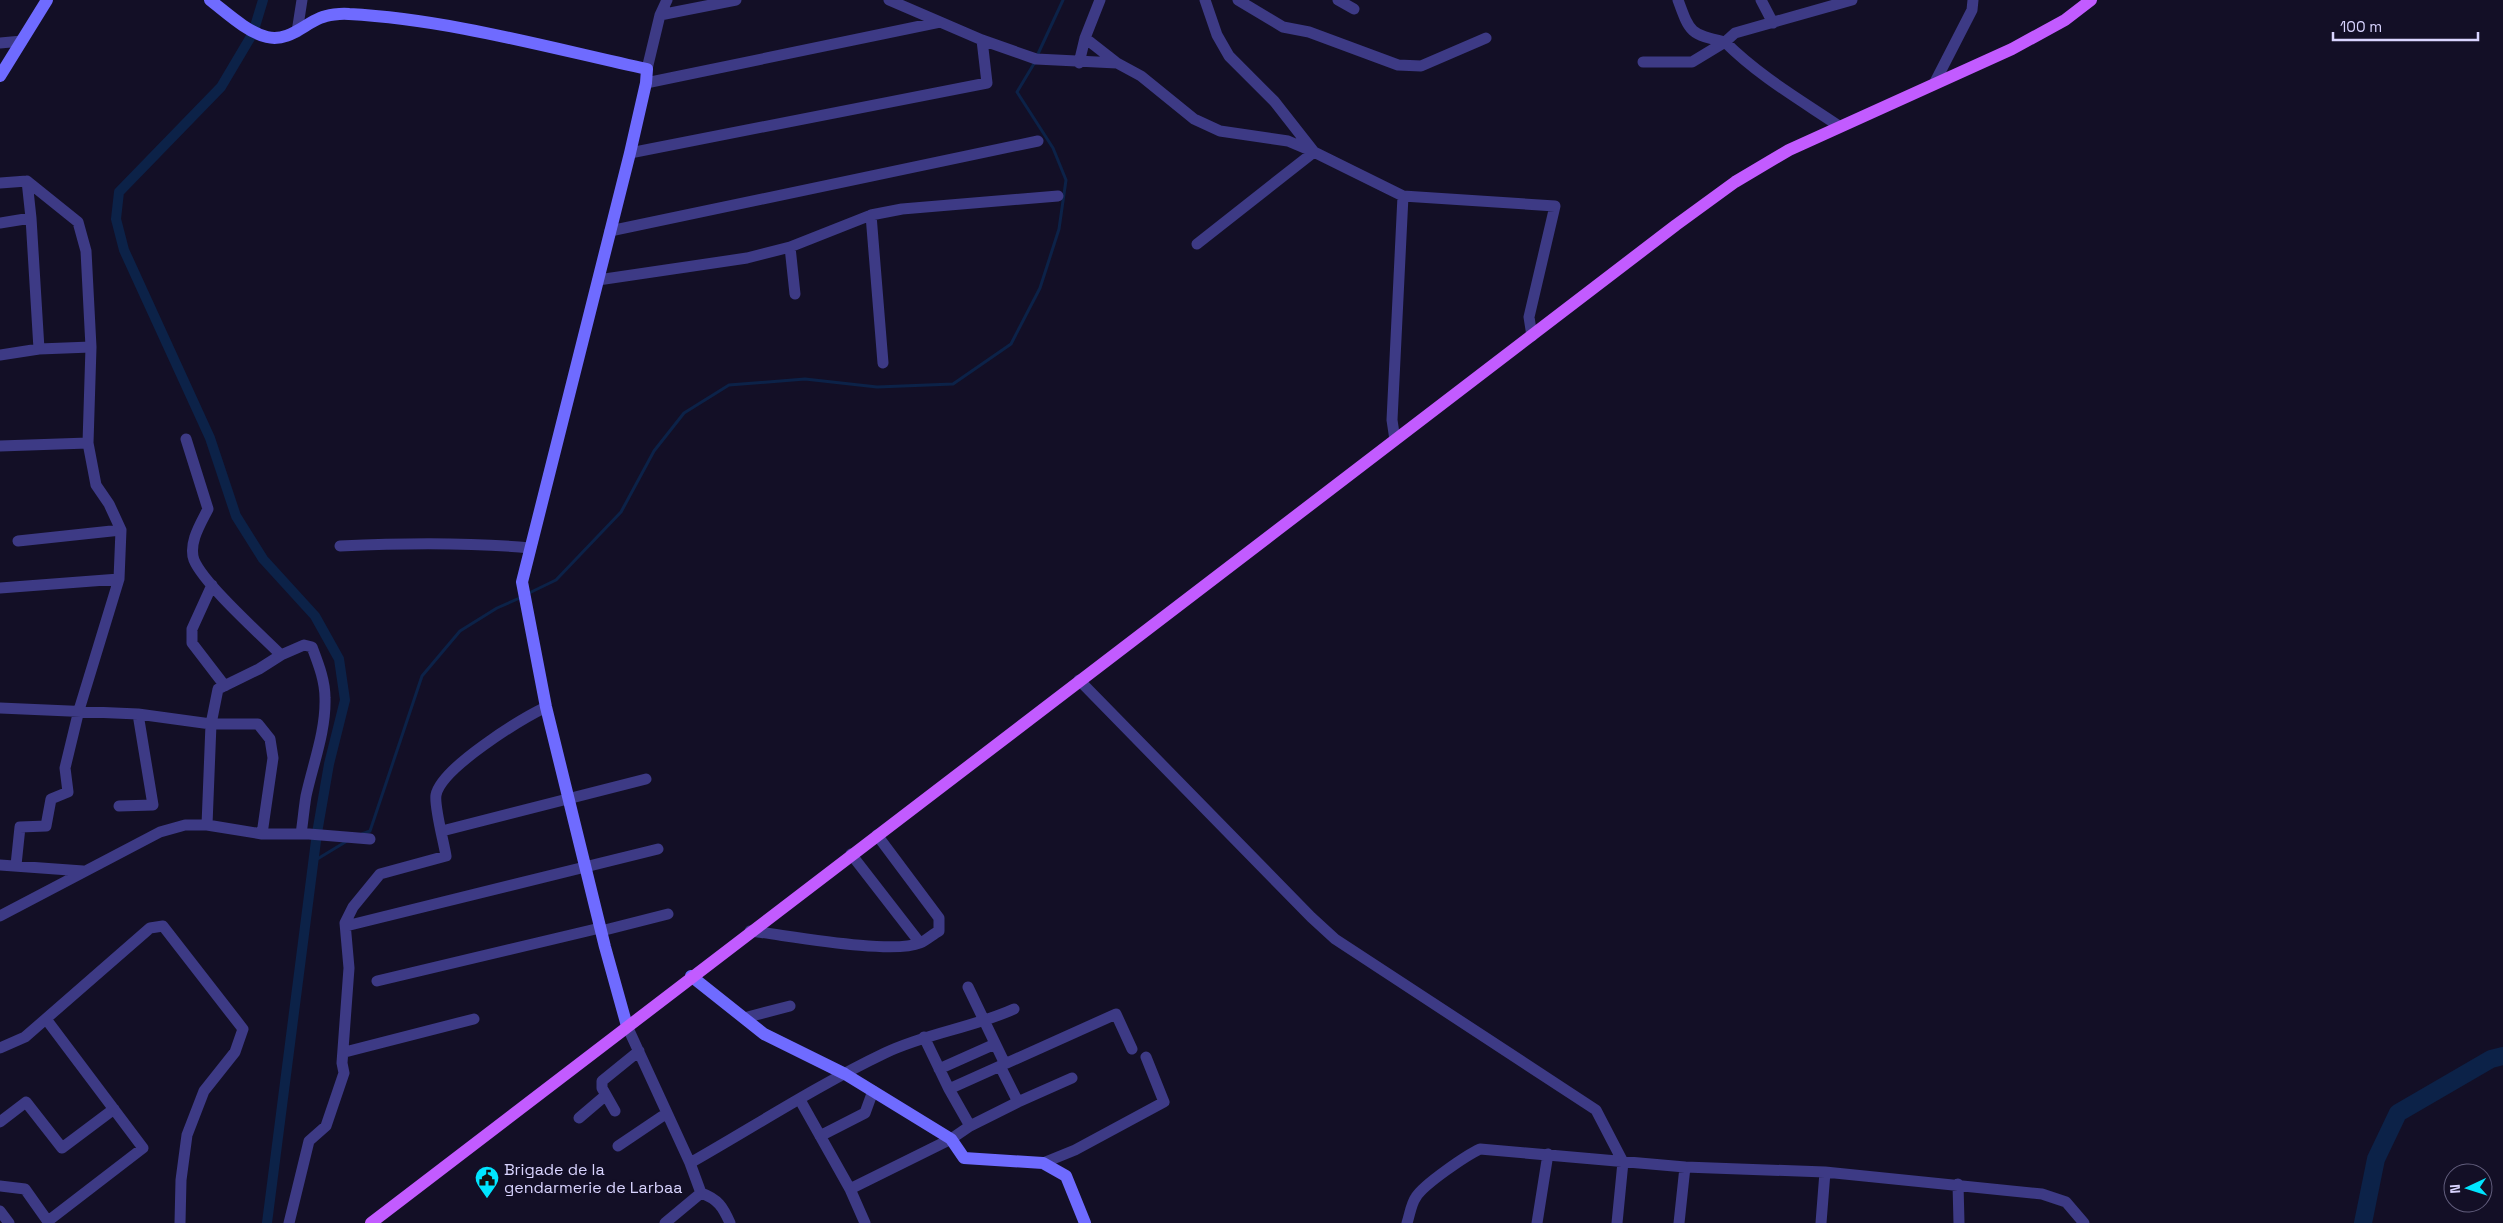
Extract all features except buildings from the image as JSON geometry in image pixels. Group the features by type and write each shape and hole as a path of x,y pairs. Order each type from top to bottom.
{"main road":[{"path":"371,1223 750,931 1735,182 1789,150 2012,48 2058,24 2091,0"}],"street":[{"path":"0,76 47,0"},
{"path":"210,0 234,19 267,37 277,37 297,32 320,18 346,14 405,18 647,69"},
{"path":"297,32 302,0"},
{"path":"667,0 660,15 630,153 522,582 546,706 601,930 627,1026 668,1113 701,1193 714,1198 722,1206 730,1223"},
{"path":"660,15 736,0"},
{"path":"889,0 982,40 1036,59 1079,63 1117,63"},
{"path":"1079,63 1085,38 1100,0"},
{"path":"1205,0 1217,35 1229,56 1274,101 1314,152"},
{"path":"1238,0 1282,27 1309,32 1398,65 1421,66 1486,38"},
{"path":"1338,0 1354,9"},
{"path":"1678,0 1688,27 1704,37 1725,42 1744,62 1769,81 1839,126"},
{"path":"1761,0 1772,23"},
{"path":"1642,62 1692,62 1725,42 1734,33 1852,0"},
{"path":"1934,84 1972,10 1973,0"},
{"path":"646,83 940,22"},
{"path":"1085,38 1117,63 1141,76 1194,119 1220,131 1288,140 1403,196 1555,206 1529,317 1532,336"},
{"path":"630,153 987,82 982,40"},
{"path":"0,43 22,41"},
{"path":"610,231 1038,141"},
{"path":"1197,244 1314,152"},
{"path":"27,181 39,349"},
{"path":"0,183 27,181 78,222 86,251 91,347 88,443 96,485 109,504 121,530 118,579 79,710 66,768 68,792 51,799 46,826 20,827 16,865"},
{"path":"598,280 747,258 790,246 871,215 902,208 1058,196"},
{"path":"1395,440 1392,420 1403,196"},
{"path":"871,215 883,363"},
{"path":"0,223 30,218"},
{"path":"790,246 795,294"},
{"path":"0,355 39,349 91,347"},
{"path":"186,439 208,509 193,545 194,560 212,585 281,655"},
{"path":"0,446 88,443"},
{"path":"18,540 121,530"},
{"path":"340,546 416,543 485,544 530,548"},
{"path":"0,588 118,579"},
{"path":"212,585 192,629 192,642 225,686"},
{"path":"207,825 211,724 218,689 281,655 304,645 312,647 322,676 325,697 325,715 306,797 305,834"},
{"path":"1079,680 1317,922 1336,938 1596,1110 1623,1162 1617,1223"},
{"path":"289,1223 308,1141 326,1126 344,1074 342,1063 345,1052 349,968 346,926 353,907 380,874 446,856 436,796 444,779 469,757 546,706"},
{"path":"0,708 138,714 211,724 258,724 270,739 272,758 262,834"},
{"path":"119,806 153,805 138,714"},
{"path":"442,831 646,779"},
{"path":"0,916 160,832 185,825 207,825 262,834 305,834 370,839"},
{"path":"750,931 876,946 903,946 920,943 940,930 939,918 877,835"},
{"path":"346,926 571,869 586,868 658,850"},
{"path":"851,854 920,943"},
{"path":"0,864 83,871"},
{"path":"376,981 668,914"},
{"path":"0,1048 25,1037 150,928 163,926 243,1029 235,1052 204,1091 187,1135 180,1180 180,1223"},
{"path":"692,976 764,1034 845,1074 951,1139 964,1158 1042,1163 1066,1176 1085,1223"},
{"path":"968,987 995,1044 1018,1102"},
{"path":"744,1018 790,1006"},
{"path":"690,1163 886,1052 924,1037 985,1022 1014,1009"},
{"path":"949,1090 1116,1014 1132,1049"},
{"path":"0,1186 25,1189 49,1222 143,1148 46,1019"},
{"path":"345,1052 474,1019"},
{"path":"924,1037 949,1090 970,1126"},
{"path":"939,1069 995,1044"},
{"path":"615,1111 602,1088 602,1081 639,1052"},
{"path":"1042,1163 1075,1150 1164,1102 1146,1057"},
{"path":"850,1188 951,1139 970,1126 1018,1102 1072,1078"},
{"path":"820,1136 865,1112 873,1091"},
{"path":"579,1118 606,1095"},
{"path":"800,1100 850,1188 865,1223"},
{"path":"0,1122 26,1102 62,1148 114,1109"},
{"path":"618,1146 668,1113"},
{"path":"1407,1223 1412,1207 1420,1192 1470,1154 1480,1149 1685,1167 1825,1172 2042,1194 2066,1202 2084,1223"},
{"path":"1536,1223 1548,1154"},
{"path":"1679,1223 1685,1167"},
{"path":"1821,1223 1825,1172"},
{"path":"1958,1184 1959,1223"},
{"path":"665,1223 701,1193"},
{"path":"0,1211 9,1223"}],"waterway":[{"path":"263,0 253,33 221,87 119,192 116,219 124,250 210,438 236,516 263,559 315,616 339,659 345,700 329,764 317,833 267,1223"},
{"path":"1037,56 1063,0"},
{"path":"527,594 556,580 621,512 654,451 684,413 729,385 805,379 877,387 953,384 1011,344 1040,288 1059,229 1066,180 1053,148 1017,92 1035,62"},
{"path":"362,834 370,831 422,676 460,631 497,608 522,597"},
{"path":"314,861 347,841"},
{"path":"2363,1223 2376,1159 2398,1113 2491,1059 2503,1056"}],"place":[{"name":"Brigade de la gendarmerie de Larbaa","path":"487,1199"}]}
